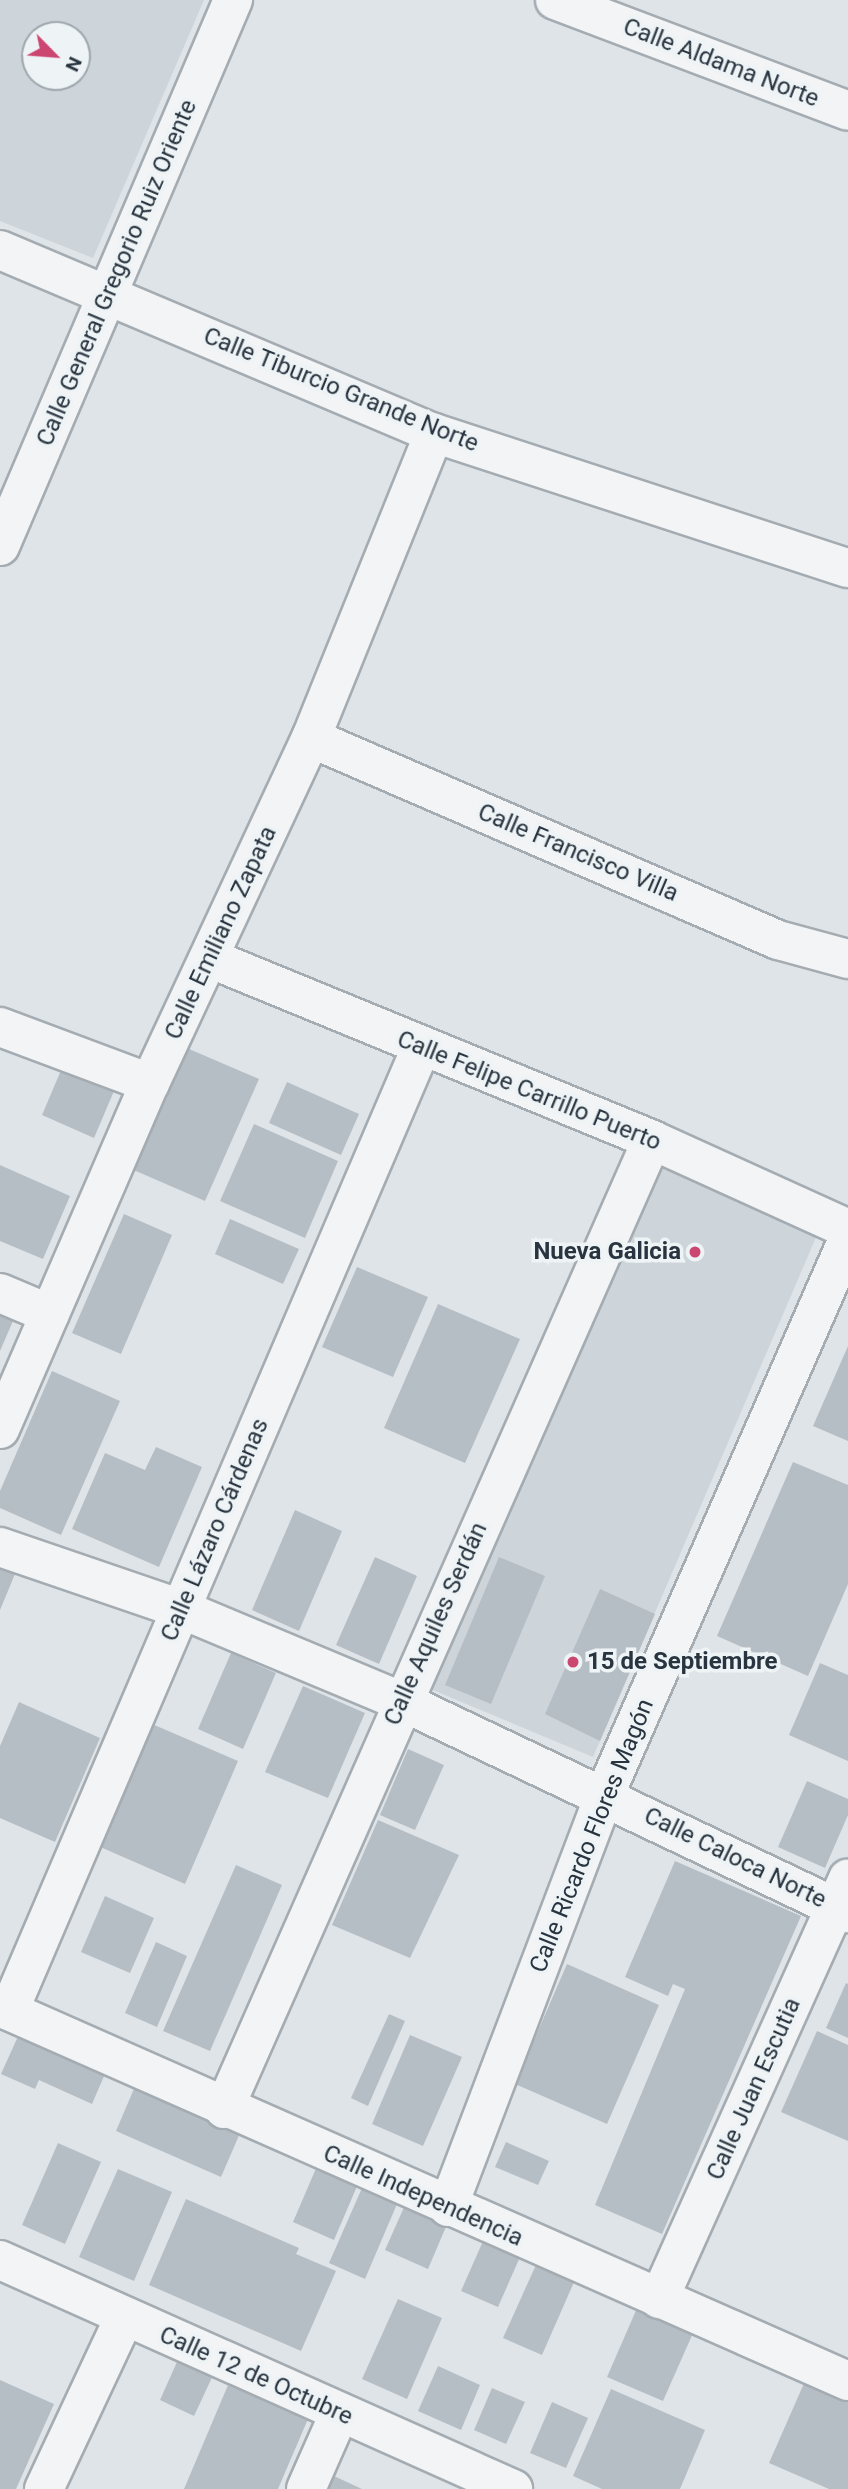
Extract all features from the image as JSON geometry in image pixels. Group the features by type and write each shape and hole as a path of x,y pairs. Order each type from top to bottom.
{"street":[{"name":"Calle General Gregorio Ruiz Oriente","path":"0,546 233,0"},
{"name":"Calle Aldama Norte","path":"555,0 848,111"},
{"name":"Calle Tiburcio Grande Norte","path":"0,250 109,293 434,433 848,568"},
{"name":"Calle Emiliano Zapata","path":"0,1429 150,1083 312,738 434,433"},
{"name":"Calle Francisco Villa","path":"312,738 778,940 848,959"},
{"name":"Calle Felipe Carrillo Puerto","path":"209,958 421,1048 652,1140 848,1229"},
{"path":"0,1027 150,1083"},
{"name":"Calle Lázaro Cárdenas","path":"5,2009 181,1609 421,1048"},
{"name":"Calle Aquiles Serdán","path":"224,2109 401,1701 652,1140"},
{"name":"Calle Ricardo Flores Magón","path":"448,2207 605,1794 848,1239"},
{"path":"0,1293 50,1314"},
{"name":"Calle Caloca Norte","path":"0,1548 181,1609 401,1701 844,1900"},
{"name":"Calle Juan Escutia","path":"659,2299 844,1900"},
{"name":"Calle Independencia","path":"5,2009 224,2109 848,2381"},
{"name":"Calle 12 de Octubre","path":"0,2260 124,2318 513,2489"},
{"path":"44,2489 124,2318"},
{"path":"306,2489 340,2412"}],"shaded area":[{"path":"0,0 204,0 93,258 0,221"},
{"path":"660,1166 817,1235 593,1757 428,1688"}],"building":[{"path":"182,1046 259,1079 205,1201 129,1168"},
{"path":"62,1068 114,1091 94,1138 42,1115"},
{"path":"287,1082 359,1114 341,1155 269,1123"},
{"path":"254,1124 338,1161 305,1238 220,1201"},
{"path":"0,1165 70,1196 43,1259 0,1241"},
{"path":"124,1214 172,1235 121,1354 72,1333"},
{"path":"230,1219 299,1249 283,1284 215,1254"},
{"path":"357,1267 428,1297 393,1377 322,1347"},
{"path":"438,1304 520,1339 465,1463 384,1428"},
{"path":"0,1307 16,1314 0,1351"},
{"path":"848,1346 848,1441 813,1426"},
{"path":"52,1371 120,1401 61,1535 0,1508 0,1491"},
{"path":"156,1447 202,1467 159,1567 72,1529 105,1453 145,1470"},
{"path":"793,1462 848,1485 848,1584 808,1676 717,1636"},
{"path":"295,1510 342,1531 299,1631 252,1610"},
{"path":"375,1557 417,1576 379,1664 336,1645"},
{"path":"499,1557 545,1576 491,1704 445,1685"},
{"path":"0,1567 15,1574 0,1610"},
{"path":"600,1589 655,1614 600,1741 545,1714"},
{"path":"231,1653 276,1673 243,1749 198,1729"},
{"path":"820,1663 848,1675 848,1761 789,1735"},
{"path":"303,1686 365,1713 328,1798 265,1772"},
{"path":"19,1702 100,1738 55,1842 0,1818 0,1746"},
{"path":"152,1724 238,1761 185,1884 98,1846"},
{"path":"408,1749 444,1765 415,1830 380,1815"},
{"path":"807,1781 848,1799 848,1815 825,1868 778,1847"},
{"path":"378,1820 459,1855 410,1958 332,1925"},
{"path":"675,1861 801,1916 662,2234 595,2205 685,1989 673,1984 668,1996 625,1977"},
{"path":"236,1865 282,1885 210,2051 163,2031"},
{"path":"105,1896 154,1918 130,1973 81,1952"},
{"path":"156,1942 187,1956 157,2027 125,2013"},
{"path":"567,1964 659,2005 607,2124 515,2084"},
{"path":"846,1983 848,1984 848,2038 826,2028"},
{"path":"389,2014 405,2021 368,2106 351,2098"},
{"path":"24,2023 111,2060 92,2104 39,2080 35,2089 1,2074"},
{"path":"817,2031 848,2045 848,2141 781,2112"},
{"path":"410,2035 462,2057 423,2146 372,2124"},
{"path":"139,2077 244,2124 221,2177 116,2131"},
{"path":"506,2142 549,2161 538,2185 495,2167"},
{"path":"58,2143 101,2162 65,2244 22,2225"},
{"path":"320,2159 361,2177 334,2240 293,2222"},
{"path":"118,2169 172,2192 134,2281 79,2257"},
{"path":"362,2188 397,2204 365,2279 329,2263"},
{"path":"409,2196 451,2215 428,2269 385,2250"},
{"path":"186,2199 299,2248 296,2254 336,2271 301,2351 149,2285"},
{"path":"487,2232 524,2248 498,2307 461,2291"},
{"path":"540,2256 578,2273 542,2355 503,2338"},
{"path":"398,2299 442,2318 407,2399 362,2379"},
{"path":"641,2299 697,2324 663,2401 607,2377"},
{"path":"181,2353 216,2369 194,2416 160,2400"},
{"path":"438,2366 480,2385 461,2430 418,2411"},
{"path":"809,2372 848,2389 848,2489 829,2489 769,2463"},
{"path":"0,2380 54,2404 16,2489 0,2489"},
{"path":"228,2385 308,2419 278,2489 184,2489"},
{"path":"492,2388 525,2402 506,2444 474,2430"},
{"path":"611,2389 705,2430 680,2489 602,2489 573,2476"},
{"path":"552,2402 588,2418 566,2468 530,2453"},
{"path":"334,2476 362,2489 329,2489"}],"place":[{"name":"Nueva Galicia","path":"695,1252"},
{"name":"15 de Septiembre","path":"573,1662"}]}
